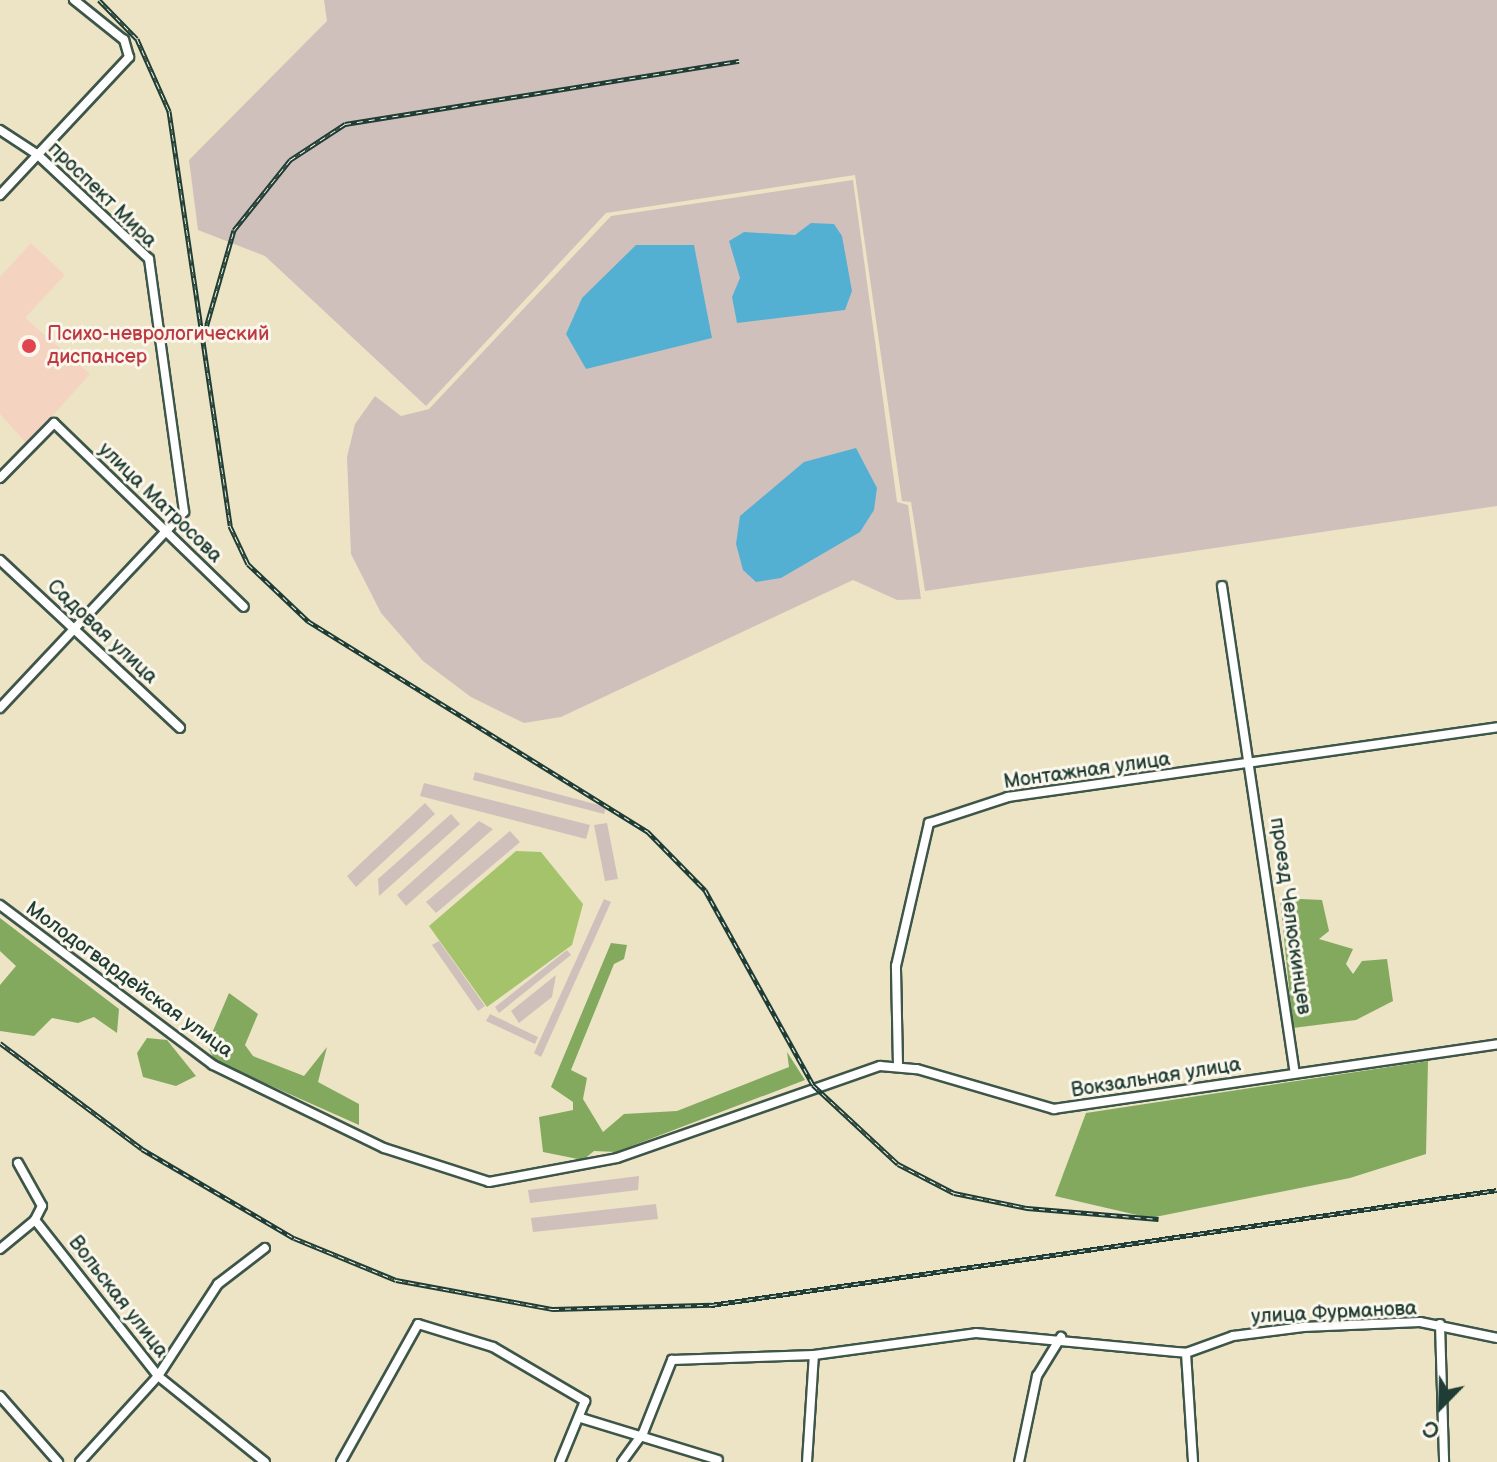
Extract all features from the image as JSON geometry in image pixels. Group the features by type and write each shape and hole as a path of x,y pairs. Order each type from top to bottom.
{"street":[{"path":"0,195 129,57 124,40 74,0"},
{"name":"проспект Мира","path":"0,130 38,155 149,259 184,512 168,532"},
{"name":"улица Матросова","path":"0,478 54,423 244,607"},
{"path":"0,708 168,532"},
{"name":"Садовая улица","path":"0,560 180,728"},
{"name":"проезд Челюскинцев","path":"1222,586 1253,764 1295,1073"},
{"name":"Монтажная улица","path":"898,1065 896,966 929,823 1008,797 1497,727"},
{"name":"Молодогвардейская улица","path":"0,905 213,1065 419,1163 506,1182"},
{"name":"Вокзальная улица","path":"506,1182 617,1158 813,1085 898,1065 1054,1109 1497,1044"},
{"path":"0,1249 35,1220 42,1206 18,1163"},
{"name":"Вольская улица","path":"35,1220 158,1376 265,1462"},
{"path":"80,1462 158,1376 218,1284 265,1248"},
{"path":"341,1462 413,1324 493,1347 569,1386 587,1405 560,1462"},
{"path":"1440,1324 1444,1462"},
{"name":"улица Фурманова","path":"637,1440 665,1368 672,1360 727,1353 814,1355 976,1333 1061,1337 1186,1353 1233,1336 1289,1329 1440,1324 1493,1339"},
{"path":"1019,1462 1037,1376 1061,1337"},
{"path":"1493,1339 1497,1348"},
{"path":"1186,1353 1193,1462"},
{"path":"807,1462 814,1355"},
{"path":"0,1396 58,1462"},
{"path":"581,1418 637,1440 718,1460"},
{"path":"622,1462 637,1440"}],"shaded area":[{"path":"324,0 1497,0 1497,506 925,591 911,502 902,501 855,175 606,213 426,406 265,256 198,230 189,160 327,21"},
{"path":"853,180 897,502 908,505 921,599 897,600 853,580 561,717 524,723 471,697 423,661 381,613 351,554 347,457 355,424 375,396 401,416 429,409 611,216"},
{"name":"Психо-неврологический диспансер","path":"31,243 65,275 25,318 90,374 27,444 0,414 0,277"},
{"path":"475,772 606,807 604,814 473,780"},
{"path":"424,783 590,825 586,839 420,796"},
{"path":"425,803 435,814 356,887 347,876"},
{"path":"451,814 460,824 379,896 378,879"},
{"path":"479,821 493,829 406,906 397,895"},
{"path":"607,823 618,879 605,881 594,825"},
{"path":"510,831 520,842 436,913 426,902"},
{"path":"604,899 611,902 541,1057 534,1053"},
{"path":"439,941 485,1006 478,1011 432,945"},
{"path":"567,950 571,955 499,1013 495,1007"},
{"path":"556,975 552,997 519,1023 511,1011"},
{"path":"490,1014 538,1037 535,1044 486,1021"},
{"path":"639,1176 638,1190 530,1203 528,1190"},
{"path":"656,1204 658,1219 533,1232 531,1218"}],"green space":[{"path":"516,851 541,852 583,904 572,945 487,1007 429,926"},
{"path":"1280,898 1322,900 1329,931 1319,939 1353,949 1346,964 1353,974 1362,961 1387,959 1393,1001 1356,1020 1293,1028"},
{"path":"0,918 119,1009 117,1033 94,1017 78,1023 52,1018 34,1036 0,1031 0,985 16,966 0,951"},
{"path":"611,943 627,945 624,959 614,964 571,1070 587,1078 583,1099 603,1132 624,1114 677,1111 789,1067 787,1052 805,1080 616,1152 594,1151 583,1160 543,1152 539,1117 573,1110 573,1102 551,1087"},
{"path":"229,993 258,1014 245,1045 253,1056 304,1076 327,1047 318,1082 359,1104 359,1125 215,1061 207,1045"},
{"path":"147,1038 167,1040 196,1076 176,1086 143,1077 137,1053"},
{"path":"1428,1061 1426,1154 1350,1178 1150,1218 1055,1196 1086,1113"}],"water":[{"path":"811,223 834,224 842,236 852,291 845,310 737,323 732,297 740,278 729,241 744,232 795,235"},
{"path":"636,245 694,245 712,338 586,369 566,334 582,298"},
{"path":"856,448 877,488 874,510 860,532 781,578 756,582 743,570 736,544 740,516 804,462"}],"railway":[{"path":"99,0 137,39 169,111 230,526 248,564 308,621 647,831 705,890 813,1085 898,1164 954,1193 1027,1208 1159,1219"},
{"path":"205,331 234,230 290,160 345,124 739,61"},
{"path":"0,1043 142,1149 294,1238 396,1280 553,1309 711,1305 1497,1190"}],"place":[{"name":"Психо-неврологический диспансер","path":"29,346"}]}
